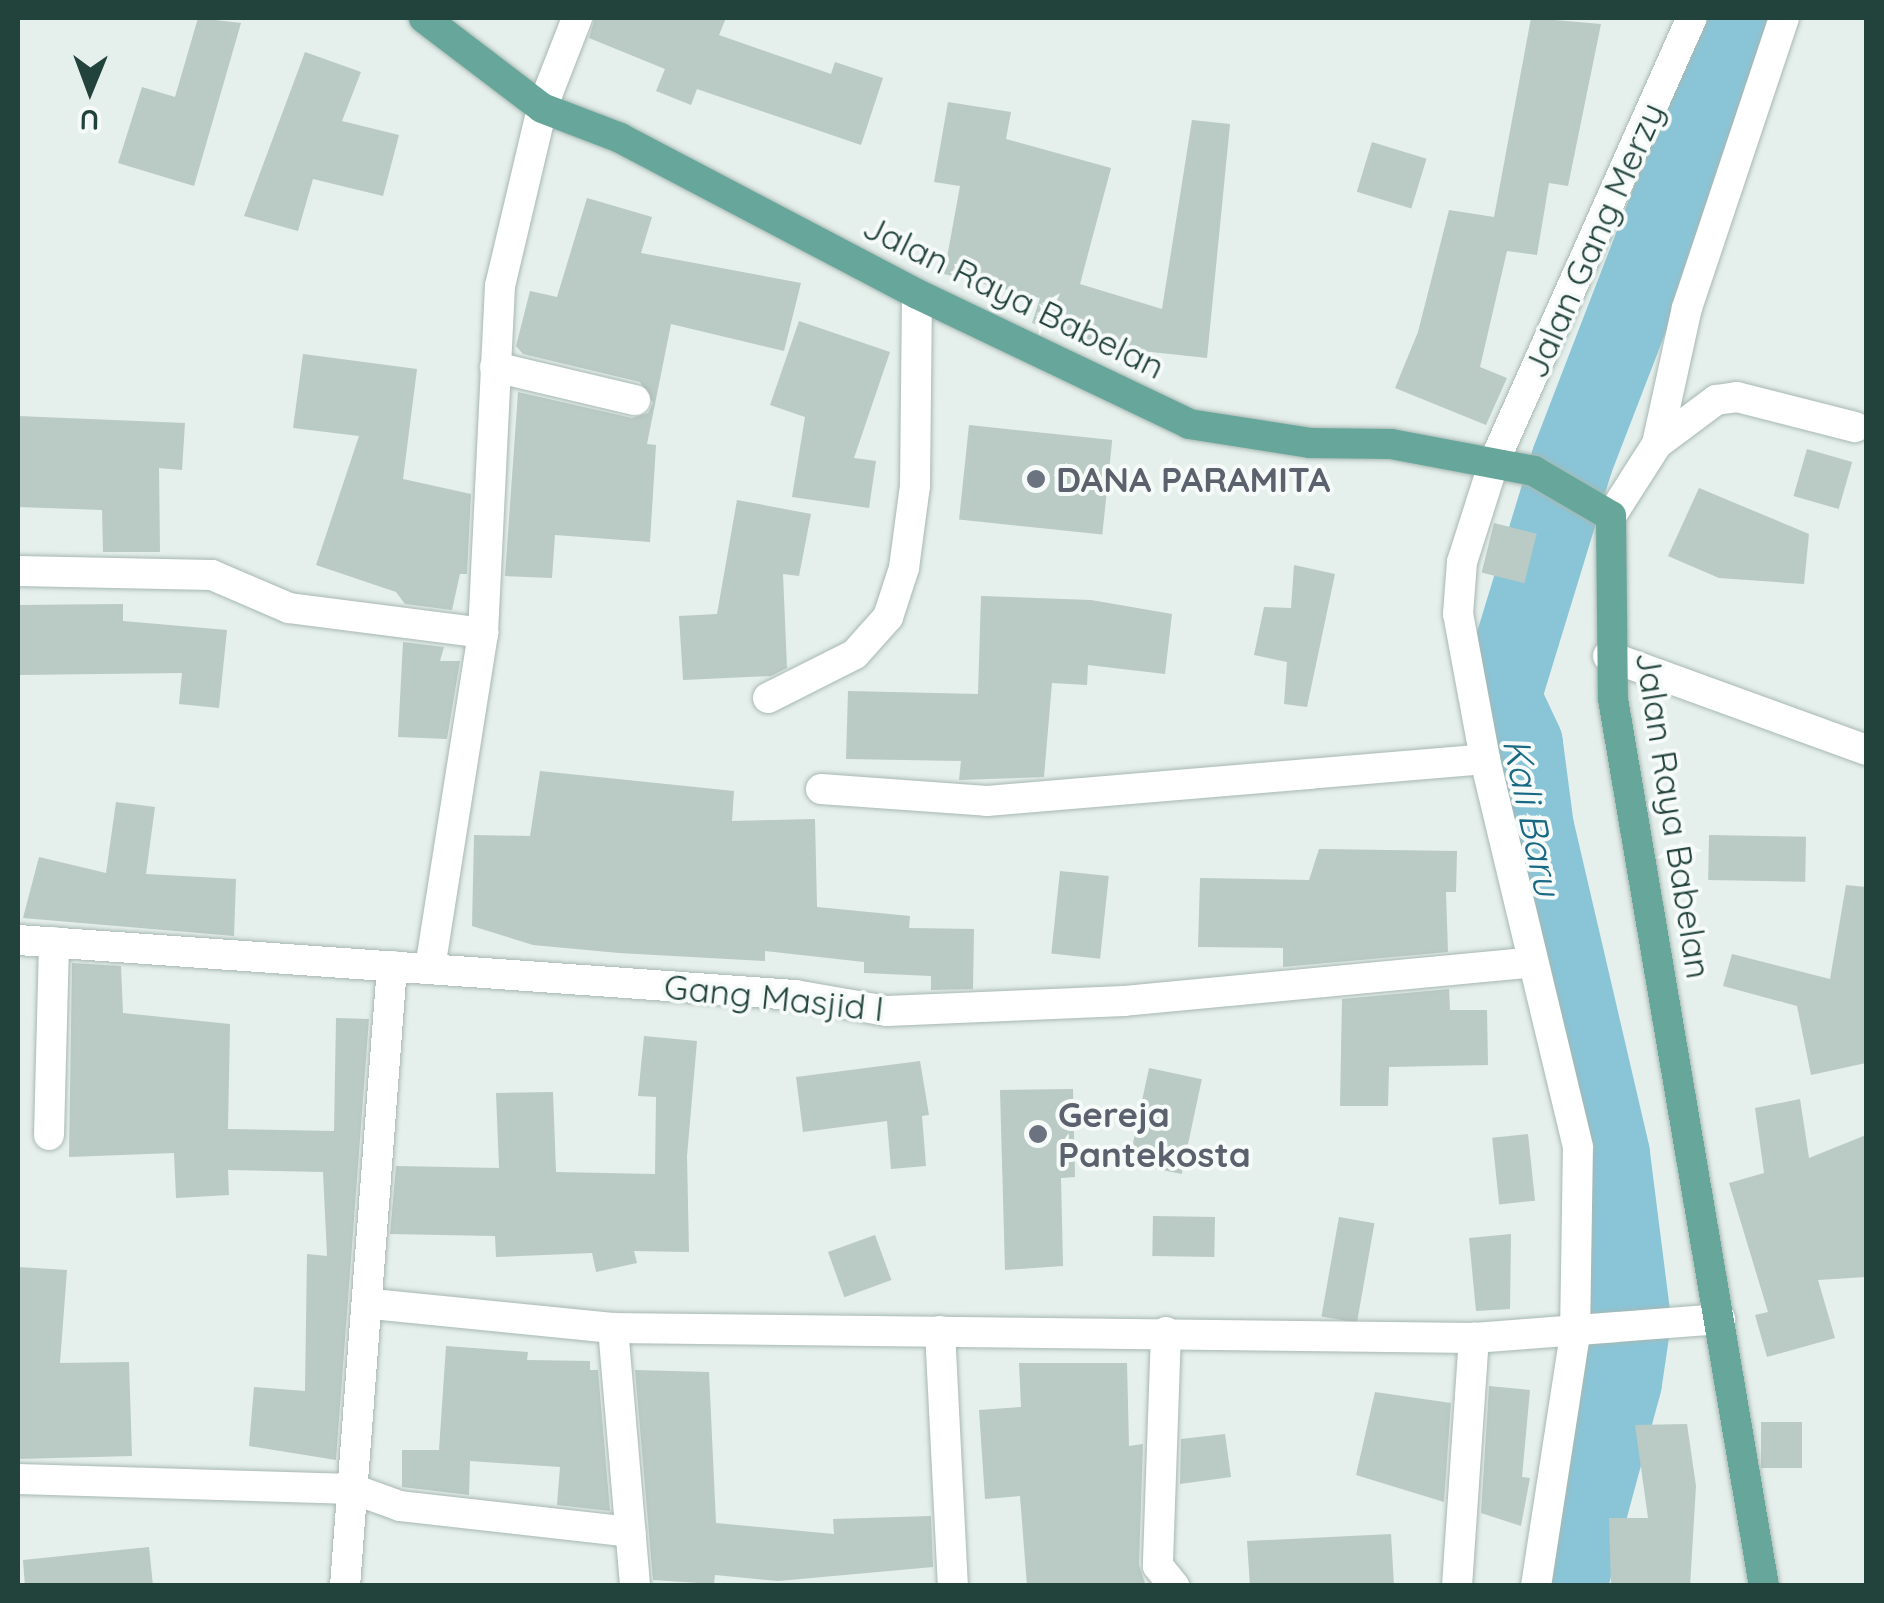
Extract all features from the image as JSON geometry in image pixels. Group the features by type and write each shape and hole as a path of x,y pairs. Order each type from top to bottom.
{"main road":[{"name":"Jalan Raya Babelan","path":"424,18 542,108 620,138 917,294 1189,424 1494,462 1534,471 1604,509 1608,656 1764,1586"}],"street":[{"path":"430,968 484,632 500,286 542,108 577,18"},
{"name":"Jalan Gang Merzy","path":"1536,1586 1574,1334 1578,1147 1530,964 1485,760 1458,614 1462,562 1494,462 1692,18"},
{"path":"1657,444 1687,308 1784,18"},
{"path":"768,698 855,654 888,617 904,568 915,486 917,294"},
{"path":"495,367 636,400"},
{"path":"1604,509 1657,444 1716,400 1736,397 1856,427"},
{"path":"18,571 212,575 289,608 484,632"},
{"path":"1608,656 1866,750"},
{"path":"820,789 987,802 1485,760"},
{"name":"Gang Masjid I","path":"18,940 796,995 887,1011 1124,1001 1530,964"},
{"path":"49,1136 54,942"},
{"path":"346,1586 372,1304 392,966"},
{"path":"372,1304 613,1328 1474,1338 1574,1334 1720,1319"},
{"path":"613,1328 635,1586"},
{"path":"940,1331 953,1586"},
{"path":"1166,1332 1158,1566 1174,1586"},
{"path":"1457,1586 1474,1338"},
{"path":"18,1480 353,1490 434,1511 631,1532"}],"building":[{"path":"198,18 241,23 194,186 118,163 142,87 175,97"},
{"path":"595,18 726,18 719,35 831,74 835,62 883,78 861,145 697,89 691,105 656,91 665,69 589,38"},
{"path":"1531,18 1601,24 1568,186 1549,183 1537,255 1507,251 1480,367 1507,378 1486,425 1395,388 1418,332 1449,210 1494,217"},
{"path":"305,52 361,72 342,121 399,135 383,196 313,179 298,231 244,216"},
{"path":"948,102 1011,112 1006,139 1111,168 1080,284 1162,309 1192,120 1230,124 1207,358 1114,348 1032,323 1040,298 944,274 960,186 934,182"},
{"path":"1372,142 1427,159 1411,208 1357,192"},
{"path":"587,198 652,217 641,253 801,283 784,351 671,324 647,444 656,445 650,542 555,535 552,578 505,576 518,392 632,418 648,413 653,403 640,382 523,354 516,346 530,291 557,297"},
{"path":"799,321 890,352 854,458 876,461 869,508 792,497 805,417 770,405"},
{"path":"303,354 417,369 403,479 471,494 467,574 460,574 452,610 405,604 396,592 316,565 359,436 293,428"},
{"path":"18,416 185,423 182,470 159,468 160,552 103,552 102,510 18,507"},
{"name":"DANA PARAMITA","path":"969,425 1112,440 1102,535 959,519"},
{"path":"1807,449 1852,462 1839,509 1793,496"},
{"path":"1699,488 1809,534 1804,584 1719,578 1668,556"},
{"path":"737,500 811,514 799,576 783,574 787,668 771,676 683,680 679,616 717,614"},
{"path":"1494,523 1537,534 1524,583 1482,572"},
{"path":"1294,565 1335,574 1307,707 1284,704 1287,662 1254,655 1264,607 1291,608"},
{"path":"981,596 1091,600 1172,614 1165,674 1088,665 1087,685 1052,683 1044,777 959,780 961,761 846,759 848,691 978,694"},
{"path":"123,604 123,621 227,630 219,708 179,704 182,673 18,675 18,605"},
{"path":"403,642 444,647 440,661 460,661 447,739 398,737"},
{"path":"540,771 734,791 732,821 815,819 817,907 910,916 909,928 974,929 973,989 931,990 931,976 864,973 864,962 765,951 765,961 619,953 533,945 472,926 474,835 530,836"},
{"path":"116,802 155,807 146,874 236,879 234,936 23,918 39,857 106,873"},
{"path":"1709,835 1806,837 1805,882 1708,880"},
{"path":"1319,849 1457,851 1456,892 1446,892 1448,952 1283,967 1283,948 1198,947 1200,878 1309,880"},
{"path":"1060,871 1109,876 1100,959 1051,954"},
{"path":"1846,885 1866,887 1866,1063 1811,1075 1797,1006 1723,986 1732,954 1830,979"},
{"path":"72,963 121,966 123,1013 230,1024 228,1129 334,1131 336,1018 369,1019 336,1460 249,1446 254,1387 305,1391 307,1254 327,1256 323,1172 228,1170 229,1195 176,1198 174,1153 69,1157"},
{"path":"1449,989 1450,1010 1487,1010 1488,1065 1389,1067 1388,1106 1340,1106 1342,999"},
{"path":"644,1036 697,1041 687,1156 689,1252 634,1251 637,1263 596,1272 592,1253 496,1257 495,1236 390,1234 396,1166 499,1168 496,1093 553,1092 556,1172 655,1174 656,1097 638,1096"},
{"path":"920,1061 929,1115 922,1116 926,1166 891,1169 887,1121 803,1132 796,1077"},
{"path":"1149,1068 1202,1079 1182,1174 1129,1163"},
{"path":"1073,1089 1075,1177 1061,1178 1063,1266 1005,1270 1000,1090"},
{"path":"1800,1099 1809,1158 1866,1135 1866,1277 1818,1280 1835,1338 1767,1357 1755,1315 1768,1312 1729,1183 1764,1173 1755,1108"},
{"path":"1528,1134 1535,1201 1499,1204 1492,1138"},
{"path":"1153,1216 1215,1217 1214,1257 1152,1256"},
{"path":"1339,1217 1374,1223 1357,1323 1321,1316"},
{"path":"1511,1234 1510,1309 1476,1311 1469,1238"},
{"path":"875,1235 891,1280 844,1297 828,1252"},
{"path":"18,1267 67,1270 60,1363 129,1362 132,1456 18,1459"},
{"path":"446,1346 528,1352 527,1360 590,1361 590,1370 598,1370 610,1511 557,1505 560,1467 470,1461 469,1495 402,1487 402,1450 439,1450"},
{"path":"1019,1363 1127,1363 1129,1446 1143,1444 1139,1565 1146,1586 1027,1586 1020,1496 985,1499 979,1410 1021,1407"},
{"path":"635,1370 709,1372 716,1523 834,1534 833,1519 931,1516 933,1567 778,1581 715,1575 714,1584 653,1580"},
{"path":"1489,1386 1530,1390 1522,1477 1530,1478 1521,1526 1481,1513"},
{"path":"1375,1392 1451,1403 1444,1502 1356,1475"},
{"path":"1761,1422 1802,1422 1802,1468 1761,1468"},
{"path":"1687,1424 1696,1486 1690,1586 1611,1586 1609,1518 1648,1518 1635,1425"},
{"path":"1225,1434 1231,1477 1180,1484 1181,1439"},
{"path":"1391,1534 1394,1586 1250,1586 1247,1541"},
{"path":"149,1547 153,1586 25,1586 23,1560"}],"waterway":[{"name":"Kali Baru","path":"1566,1586 1621,1382 1630,1321 1609,1154 1533,828 1522,744 1500,697 1572,461 1743,18"}],"place":[{"name":"DANA PARAMITA","path":"1036,479"},
{"name":"Gereja Pantekosta","path":"1038,1134"}]}
